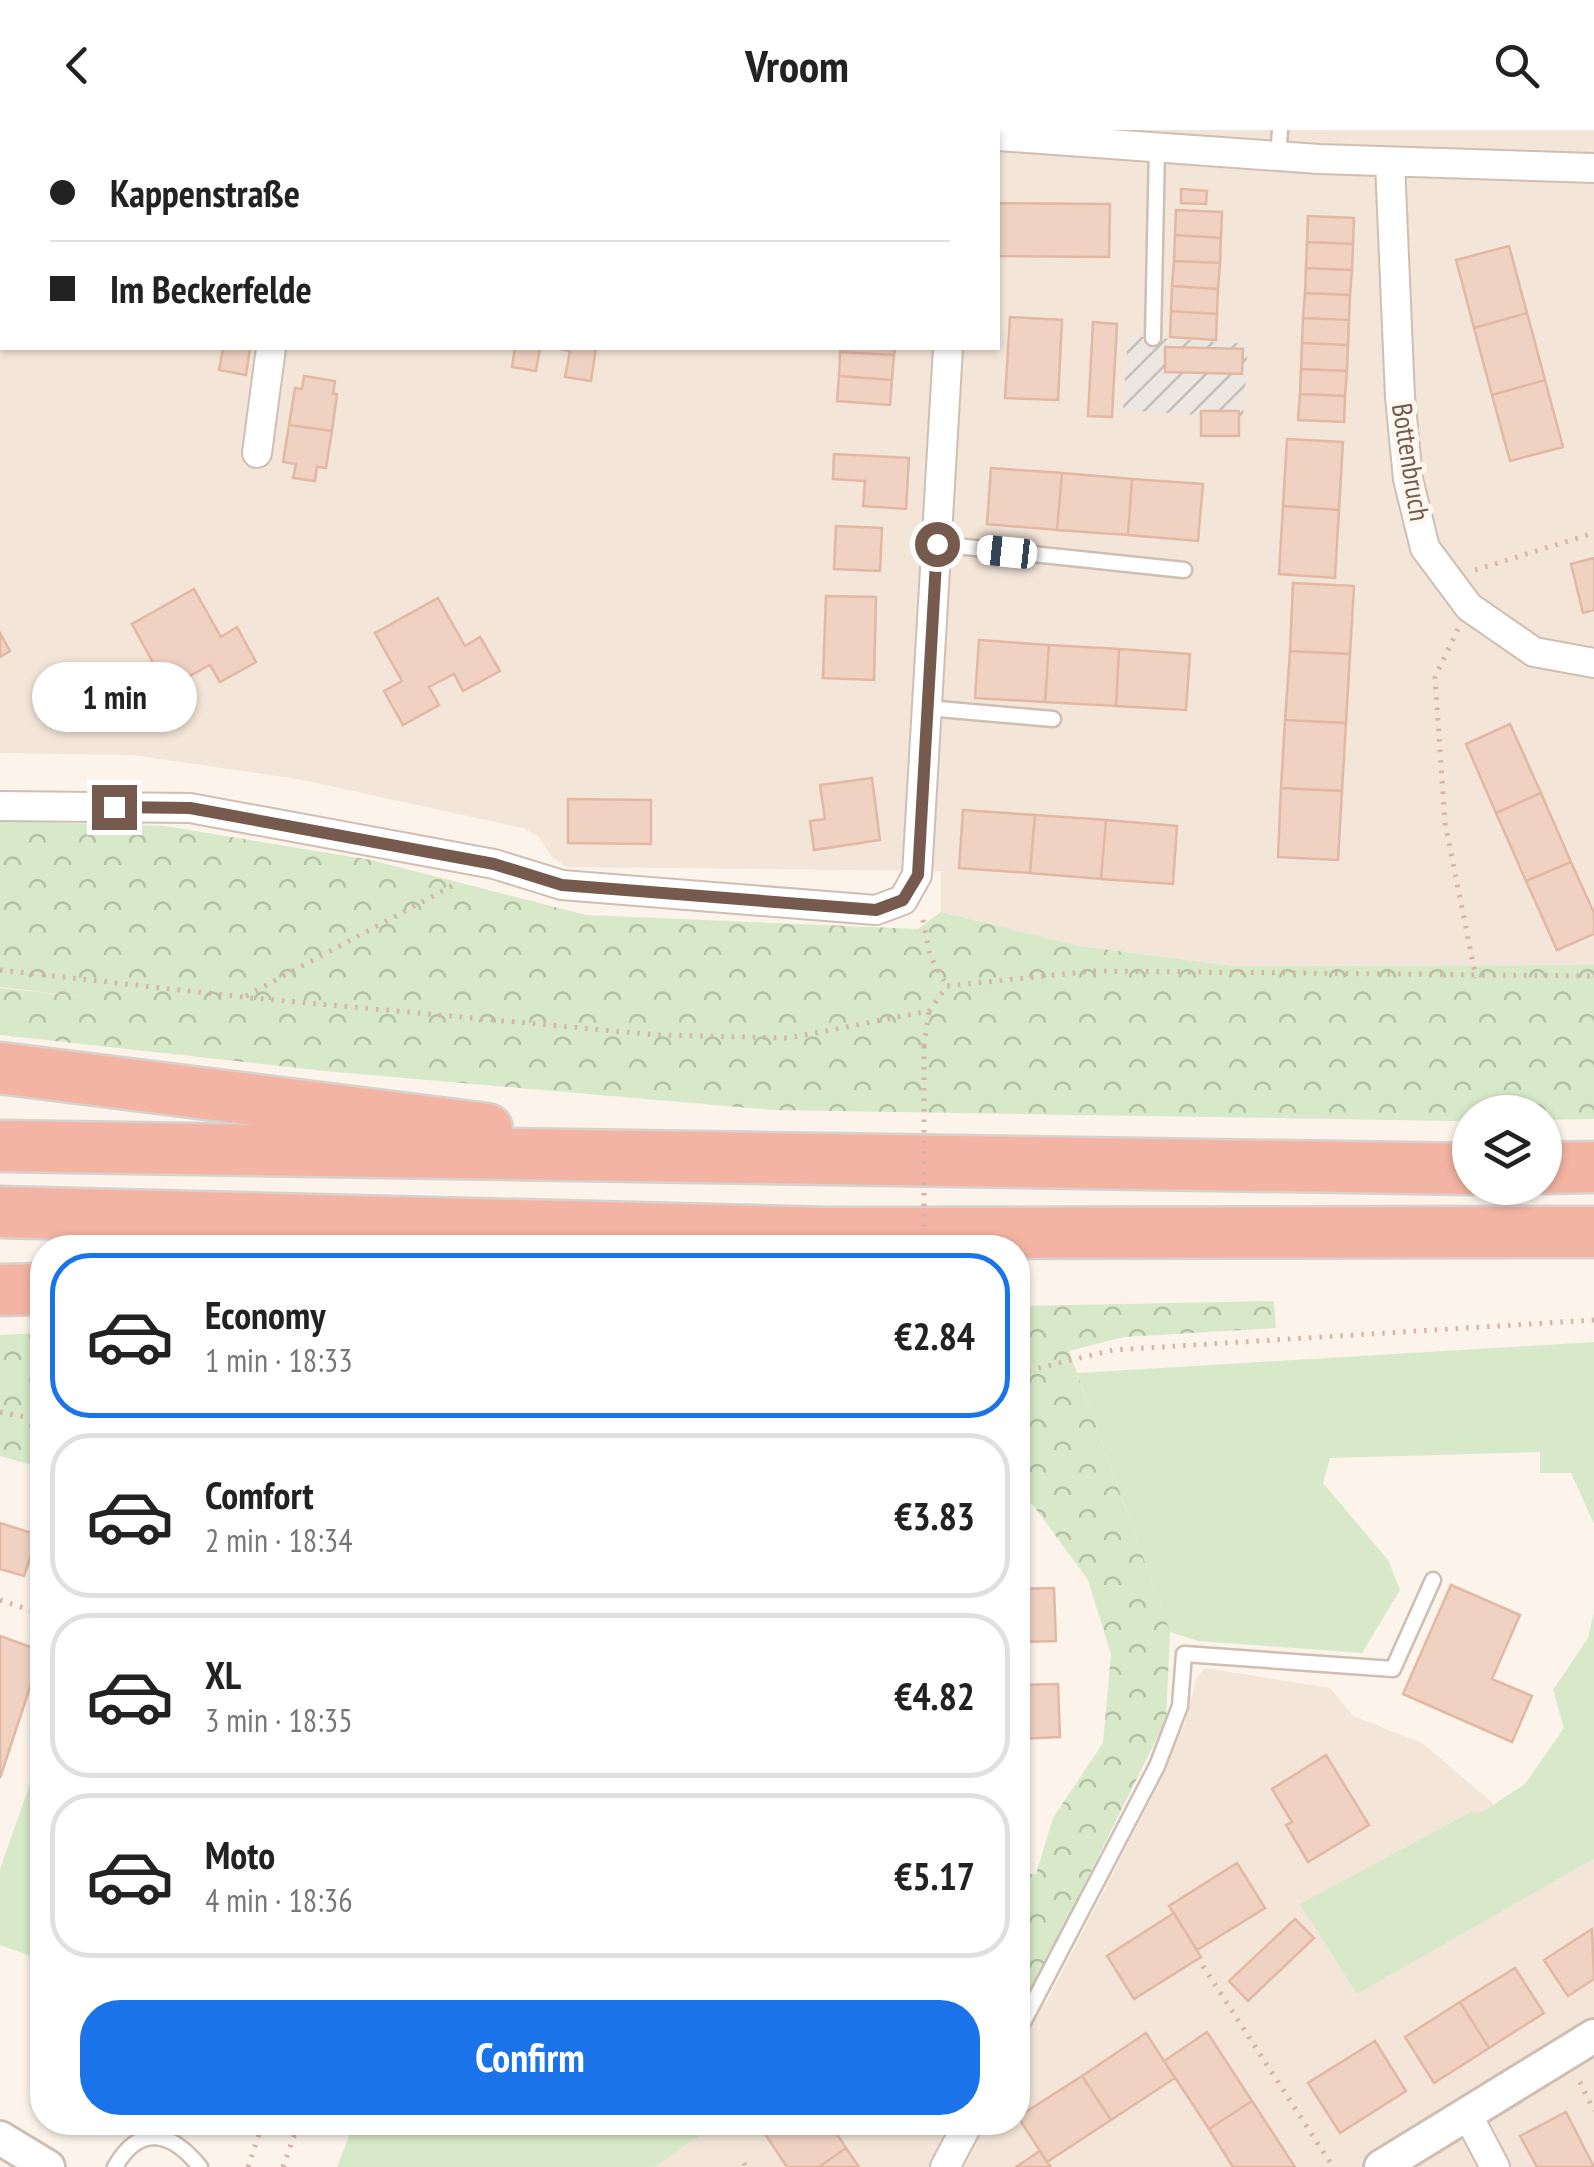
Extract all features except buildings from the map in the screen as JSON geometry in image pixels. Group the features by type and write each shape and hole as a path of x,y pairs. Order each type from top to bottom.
{"highway":[{"path":"0,1068 208,1091 695,1160"},
{"path":"0,1146 695,1160 1452,1169"},
{"path":"1562,1168 1594,1167"},
{"path":"0,1212 830,1233 1594,1232"},
{"path":"817,1235 830,1233"},
{"path":"0,1290 30,1289"}],"street":[{"path":"1000,136 1157,147 1279,143 1390,162 1594,168"},
{"name":"Bottenbruch","path":"1390,162 1408,479 1425,548 1469,608 1534,652 1594,663"},
{"path":"257,453 271,350"},
{"path":"0,806 190,808 494,864 562,885 876,910 903,900 918,875 948,350"},
{"path":"1381,2167 1594,2036"},
{"path":"1468,2116 1494,2167"},
{"path":"945,2167 963,2135"},
{"path":"0,2138 48,2167"}],"lane":[{"path":"1153,338 1157,147"},
{"path":"937,544 1184,570"},
{"path":"928,708 1053,720"},
{"path":"1030,2009 1157,1766 1180,1706 1184,1654 1393,1669 1433,1580"},
{"path":"115,2167 126,2148 140,2139 159,2136 187,2151 200,2167"}],"path":[{"path":"1448,579 1594,533"},
{"path":"1469,608 1435,677 1444,823 1476,978"},
{"path":"244,998 494,864"},
{"path":"903,900 926,924 930,956 947,986"},
{"path":"0,970 244,998 658,1035 789,1038 929,1011"},
{"path":"924,1235 924,1046 929,1011 947,986 1094,971 1476,978 1594,976"},
{"path":"1030,1370 1113,1350 1594,1320"},
{"path":"0,1412 30,1418"},
{"path":"0,1600 30,1610"},
{"path":"1203,1966 1334,2167"},
{"path":"248,2167 259,2135"},
{"path":"284,2167 295,2135"}],"shaded area":[{"path":"1000,130 1594,130 1594,965 1234,966 1079,946 941,912 941,871 566,867 551,856 539,837 523,828 298,779 132,755 0,753 0,350 1000,350"},
{"path":"1128,336 1248,344 1243,418 1123,410"},
{"path":"1205,1668 1330,1688 1353,1716 1422,1743 1494,1804 1481,1814 1357,1994 1594,1859 1594,2167 654,2167 701,2135 1030,2135 1030,1989 1046,2003 1154,1793 1185,1723 1196,1679"}],"green space":[{"path":"0,821 165,826 371,860 586,915 918,929 941,912 1079,946 1234,966 1594,965 1594,1119 1562,1120 1562,1095 1452,1095 1452,1121 772,1110 325,1071 0,1035 0,988 85,997 0,987"},
{"path":"1274,1301 1276,1328 1124,1337 1069,1351 1170,1632 1166,1720 1032,1990 1030,1874 1036,1874 1053,1818 1103,1743 1111,1654 1088,1580 1030,1503 1030,1306"},
{"path":"30,1334 30,1465 0,1456 0,1335"},
{"path":"1594,1342 1594,1524 1571,1473 1540,1473 1540,1452 1330,1458 1323,1483 1388,1560 1400,1590 1362,1653 1198,1641 1170,1632 1077,1373"},
{"path":"1594,1612 1594,1859 1357,1994 1300,1904 1471,1812 1481,1813 1525,1784 1564,1728 1553,1690 1588,1638"},
{"path":"30,1784 30,1956 0,1945 0,1869"},
{"path":"349,2135 701,2135 654,2167 337,2167"}],"route":[{"path":"114,807 190,808 494,864 562,885 876,910 903,900 918,875 937,544"}]}
